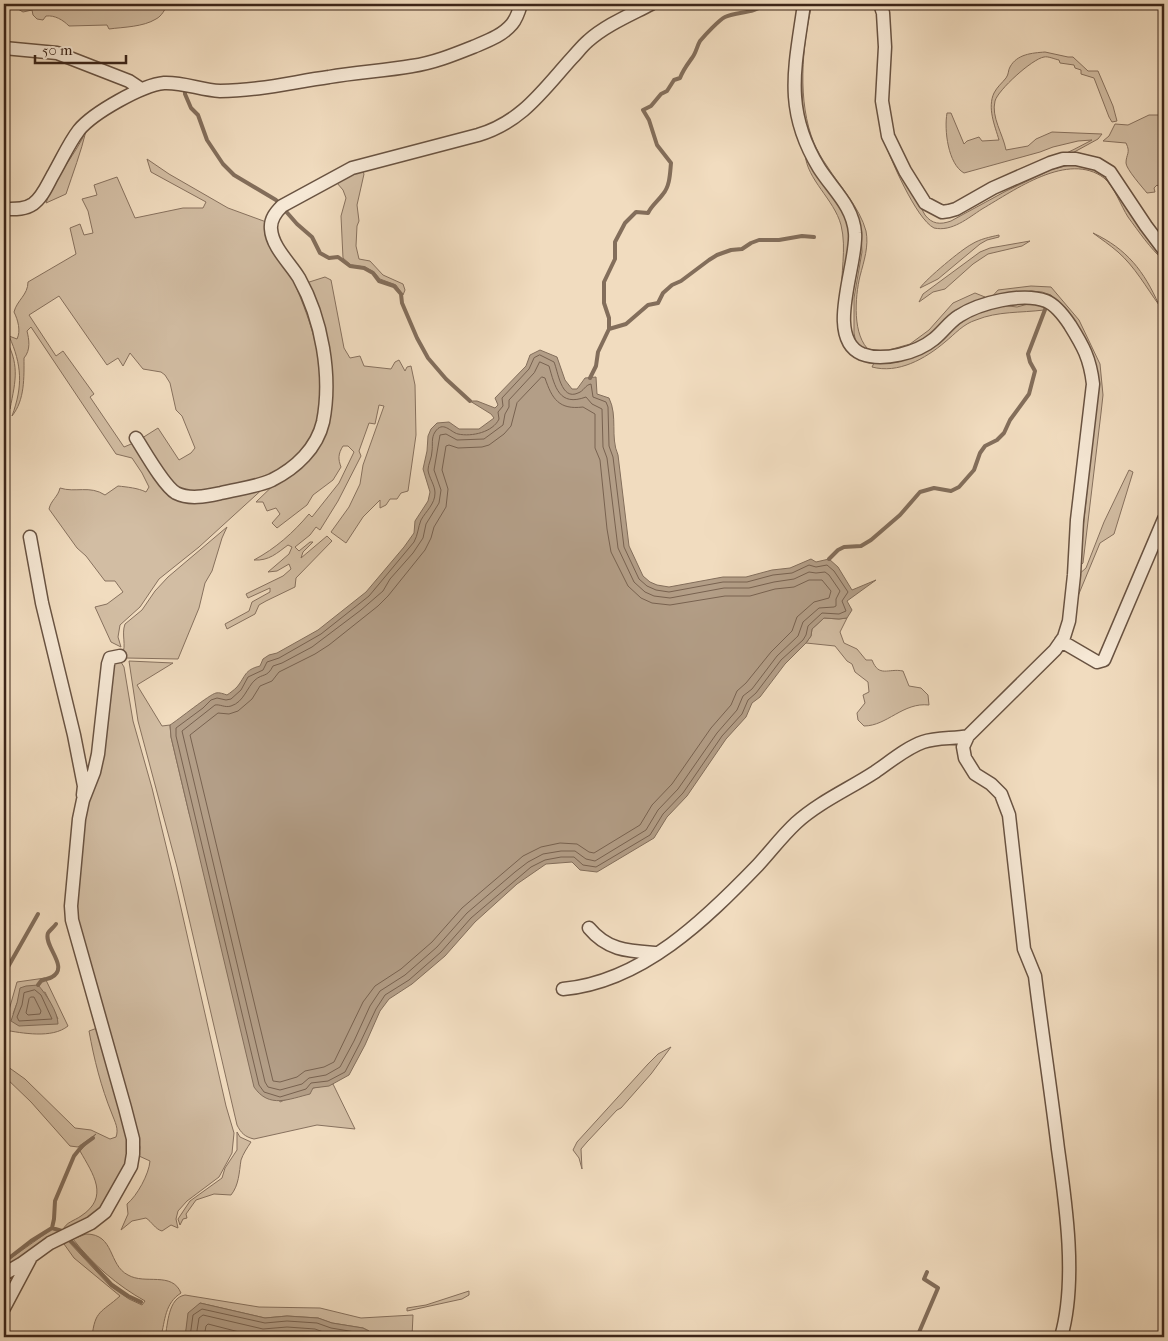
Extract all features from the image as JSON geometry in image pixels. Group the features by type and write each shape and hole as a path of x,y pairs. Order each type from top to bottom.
{"street":[{"path":"4,209 21,209 33,204 42,194 80,130 112,105 141,89 167,83 178,83 219,91 260,88 413,66 457,54 502,34 512,24 521,4"},
{"path":"136,438 170,489 185,496 195,497 254,486 272,480 296,464 309,453 320,431 327,384 326,365 312,309 300,280 274,240 271,229 275,213 282,206 352,168 478,135 508,123 535,100 586,42 604,29 651,4"},
{"path":"804,4 797,46 794,82 796,109 803,138 820,169 848,206 854,222 856,235 844,316 846,338 852,348 863,354 885,357 899,355 913,351 933,340 958,316 970,310 996,301 1033,298 1047,301 1058,309 1068,321 1088,355 1093,384 1077,520 1069,621 1064,637 1044,662 968,736 963,747 965,758 974,774 991,784 1001,794 1009,815 1024,949 1034,976 1066,1210 1068,1278 1066,1312 1061,1337"},
{"path":"880,4 883,13 885,47 882,100 888,136 905,171 925,203 942,212 956,209 993,188 1050,163 1076,158 1097,164 1110,172 1164,250"},
{"path":"4,48 58,53 128,81 141,89"},
{"path":"1061,641 1097,662 1104,660 1164,519"},
{"path":"4,1274 50,1243 99,1219 105,1212 131,1166 133,1154 133,1139 125,1108 72,920 71,894 84,786 74,735 42,603 30,537"},
{"path":"83,800 94,772 98,754 108,664 110,658 120,656"},
{"path":"564,989 582,987 612,978 657,953 686,933 758,865 810,810 924,741 968,736"},
{"path":"588,928 598,939 618,948 657,953"},
{"path":"4,1308 31,1257"}],"shaded area":[{"path":"17,4 168,4 160,16 151,22 109,29 107,25 69,26 53,16 46,16 43,20 37,19 33,15 32,10 23,12 18,9"},
{"path":"809,4 812,4 806,38 803,74 805,110 817,149 854,205 866,231 866,248 856,305 860,336 864,344 870,351 889,350 910,344 929,330 953,303 975,293 985,297 928,340 908,350 868,355 856,343 854,333 854,298 862,252 861,233 823,168 807,133 803,111 801,64"},
{"path":"1045,52 1073,57 1088,71 1098,71 1113,106 1117,121 1112,122 1109,117 1094,78 1081,74 1081,70 1075,68 1074,65 1060,63 1059,60 1044,57 1032,63 1009,83 997,96 994,107 1006,150 1028,146 1036,139 1052,132 1102,134 1098,139 1067,156 993,186 969,199 992,185 1047,162 1092,140 1053,147 964,173 954,162 948,146 947,113 951,113 964,144 979,137 982,141 999,140 992,117 992,99 995,91 1007,77 1010,67 1017,59 1030,54"},
{"path":"888,112 891,129 896,141 906,163 926,196 939,207 952,207 960,204 954,207 944,210 931,205 910,175 891,134"},
{"path":"1149,115 1164,115 1164,161 1162,168 1164,191 1157,185 1154,188 1155,192 1147,193 1127,166 1128,151 1126,143 1103,141 1109,136 1115,124 1128,125"},
{"path":"86,131 66,194 46,203 54,184"},
{"path":"883,138 925,215 936,223 951,221 1006,191 1053,169 1074,164 1093,167 1111,179 1148,239 1164,256 1164,261 1128,217 1108,182 1090,171 1074,169 1042,176 1010,192 960,223 947,228 934,228 919,213 912,201 897,173"},
{"path":"805,154 847,218 851,239 842,298 843,234 841,225 833,207 810,172"},
{"path":"147,159 228,208 269,223 275,246 291,275 313,333 322,387 321,413 312,437 297,458 272,474 246,485 220,491 202,494 186,493 171,485 139,440 158,428 179,460 191,453 195,448 182,416 176,410 170,383 165,375 161,372 143,369 130,353 123,366 118,358 107,365 59,296 29,315 56,356 63,351 94,394 90,397 124,447 136,442 167,490 174,497 189,501 246,491 267,485 199,547 159,579 140,607 120,625 118,637 121,647 111,642 95,607 107,604 123,592 115,581 105,581 86,556 77,548 49,509 60,488 94,490 105,495 118,486 146,492 149,487 132,458 116,454 31,327 27,331 29,344 28,352 24,358 22,396 12,416 18,395 20,376 19,366 9,336 17,339 19,333 17,318 14,312 28,287 28,282 76,254 70,228 80,224 84,235 93,233 88,211 82,199 97,195 94,185 117,177 135,218 183,208 203,208 206,202 151,172"},
{"path":"351,170 362,170 364,174 357,205 359,221 356,246 359,259 370,261 383,275 403,284 405,290 403,295 396,285 380,279 374,272 365,267 351,265 343,258 341,216 346,198 343,190 337,183"},
{"path":"1093,233 1116,246 1133,262 1147,282 1159,305 1124,258"},
{"path":"999,235 999,237 980,244 938,279 920,288 936,271 967,247 982,239"},
{"path":"1030,241 1022,246 988,254 973,264 945,289 933,292 919,302 923,294 980,252 990,248"},
{"path":"325,277 331,280 344,348 350,358 360,356 364,366 391,369 395,362 399,360 405,371 407,367 411,366 415,385 416,435 408,491 401,493 397,499 390,499 386,505 380,508 380,500 363,517 346,543 331,532 349,507 360,484 363,465 384,406 379,405 375,424 369,423 359,451 361,456 338,501 320,530 316,527 310,535 295,547 299,551 310,542 313,542 303,552 301,558 327,536 332,541 296,578 295,587 259,605 255,614 227,629 225,624 249,611 252,602 270,592 270,588 248,598 246,594 283,576 291,569 289,564 277,571 268,572 289,554 292,547 288,545 268,558 254,560 284,540 309,514 312,517 339,483 354,452 348,446 343,446 339,456 341,467 333,480 313,495 307,505 277,528 272,523 280,514 276,508 267,511 263,502 256,502 305,458 328,396 303,284"},
{"path":"1031,286 1051,287 1079,320 1100,364 1103,395 1083,563 1079,567 1096,405 1096,376 1064,310 1051,295 1031,291 989,300 998,290"},
{"path":"1032,303 1045,306 1044,310 984,317 959,329 937,348 920,359 901,367 882,369 872,367 874,363 898,362 911,357 972,314 1001,305 1017,307"},
{"path":"4,336 15,363 15,380 10,409 5,382"},
{"path":"1129,470 1133,472 1114,534 1100,543 1078,596 1078,575 1086,568 1104,522"},
{"path":"227,527 212,571 205,583 199,608 178,659 126,658 122,655 125,624 142,610 155,591 168,577"},
{"path":"824,618 847,618 840,632 844,643 857,649 866,660 872,660 881,671 903,671 909,686 921,688 928,695 929,705 911,707 880,722 864,726 858,720 857,713 865,703 863,695 869,692 868,682 855,672 852,664 847,661 835,646 806,643 811,636 812,629"},
{"path":"117,660 124,667 133,721 152,788 226,1106 234,1133 232,1153 219,1177 187,1201 178,1211 176,1219 178,1228 171,1225 162,1231 157,1229 146,1218 132,1221 121,1230 128,1214 127,1204 135,1196 142,1184 150,1161 139,1156 140,1147 76,911 75,876 110,668"},
{"path":"129,661 173,663 137,685 162,726 170,725 171,737 189,813 280,1102 313,1088 333,1084 355,1129 317,1125 254,1139 244,1134 237,1125 177,867 138,721"},
{"path":"45,978 68,1026 54,1033 45,1034 4,1030 4,1019 7,1017 17,982","holes":["45,992 58,1019 13,1014 17,1003"]},
{"path":"100,1027 131,1157 103,1210 4,1271 4,1263 52,1229 63,1230 68,1223 90,1209 97,1193 94,1177 80,1151 96,1134 78,1147 70,1146 31,1102 4,1076 4,1064 25,1079 75,1128 91,1130 110,1139 116,1137 116,1126 101,1083 89,1031"},
{"path":"671,1047 651,1074 621,1108 581,1149 582,1169 579,1158 573,1150 577,1142 648,1064 658,1054"},
{"path":"237,1132 240,1137 251,1142 241,1160 234,1191 231,1195 214,1194 196,1200 186,1214 187,1218 183,1219 180,1225 178,1219 190,1201 222,1178 225,1168 237,1150"},
{"path":"86,1234 95,1235 102,1239 107,1244 117,1264 128,1275 142,1279 165,1280 177,1286 181,1293 169,1307 161,1337 128,1337 119,1332 98,1332 92,1337 97,1317 120,1296 74,1258 64,1244 68,1241 110,1286 142,1305 145,1301 106,1274 73,1239"},
{"path":"469,1291 469,1295 462,1299 407,1311 407,1308 426,1305"},
{"path":"185,1295 259,1307 320,1308 361,1318 413,1315 412,1337 372,1337 369,1331 363,1328 332,1323 318,1318 287,1316 265,1318 200,1303 187,1326 185,1337 165,1337 172,1306 179,1297"}],"water":[{"path":"540,350 557,357 565,380 572,389 577,389 585,378 596,377 597,394 609,398 613,412 614,441 618,455 629,546 643,576 650,582 669,587 723,577 746,577 772,570 790,568 811,559 816,562 829,559 838,567 852,590 876,580 847,601 852,610 847,618 824,618 812,629 811,636 806,643 785,664 760,697 752,703 746,717 726,739 687,796 667,817 654,838 597,872 580,870 572,862 546,864 517,884 475,922 445,956 412,984 389,999 380,1011 349,1075 329,1086 313,1088 310,1094 280,1101 266,1098 254,1087 171,737 170,725 213,694 227,695 237,687 248,672 260,666 263,659 318,630 366,592 414,533 415,521 428,501 430,492 423,469 428,436 431,429 437,423 449,422 459,429 479,429 494,418 491,414 470,401 477,401 495,408 498,405 495,398 526,366 530,355"},
{"path":"38,985 54,1009 58,1024 19,1026 11,1021 20,988"},
{"path":"200,1303 265,1318 287,1316 318,1318 332,1323 363,1328 369,1331 372,1337 185,1337 188,1313"}],"waterway":[{"path":"590,378 596,366 598,352 609,329 609,318 604,303 604,282 615,259 615,242 625,223 636,212 648,213 665,191 669,179 671,163 657,145 649,120 643,110 651,106 661,94 667,91 674,80 680,78 695,54 700,41 719,21 730,15 751,11 764,4"},
{"path":"185,88 185,94 191,108 198,115 207,140 223,164 234,175 276,200 297,224 312,237 320,253 329,258 338,257 350,266 364,268 373,273 379,281 394,286 401,294 402,303 428,358 446,379 470,401"},
{"path":"609,329 626,324 648,305 658,303 663,293 672,285 681,281 717,255 731,250 742,249 759,240 779,240 802,236 814,237"},
{"path":"829,559 844,547 861,546 871,540 900,515 920,492 934,488 951,491 959,487 974,470 980,453 985,446 997,440 1004,433 1010,420 1029,394 1035,371 1028,354 1046,307"},
{"path":"4,974 38,914"},
{"path":"38,985 41,981 51,978 57,973 57,962 47,938 48,933 56,924"},
{"path":"52,1228 55,1201 74,1156 82,1146 93,1138"},
{"path":"4,1262 31,1241 52,1228 62,1231"},
{"path":"70,1240 112,1285 141,1302"},
{"path":"917,1337 938,1288 924,1279 927,1272"}]}
